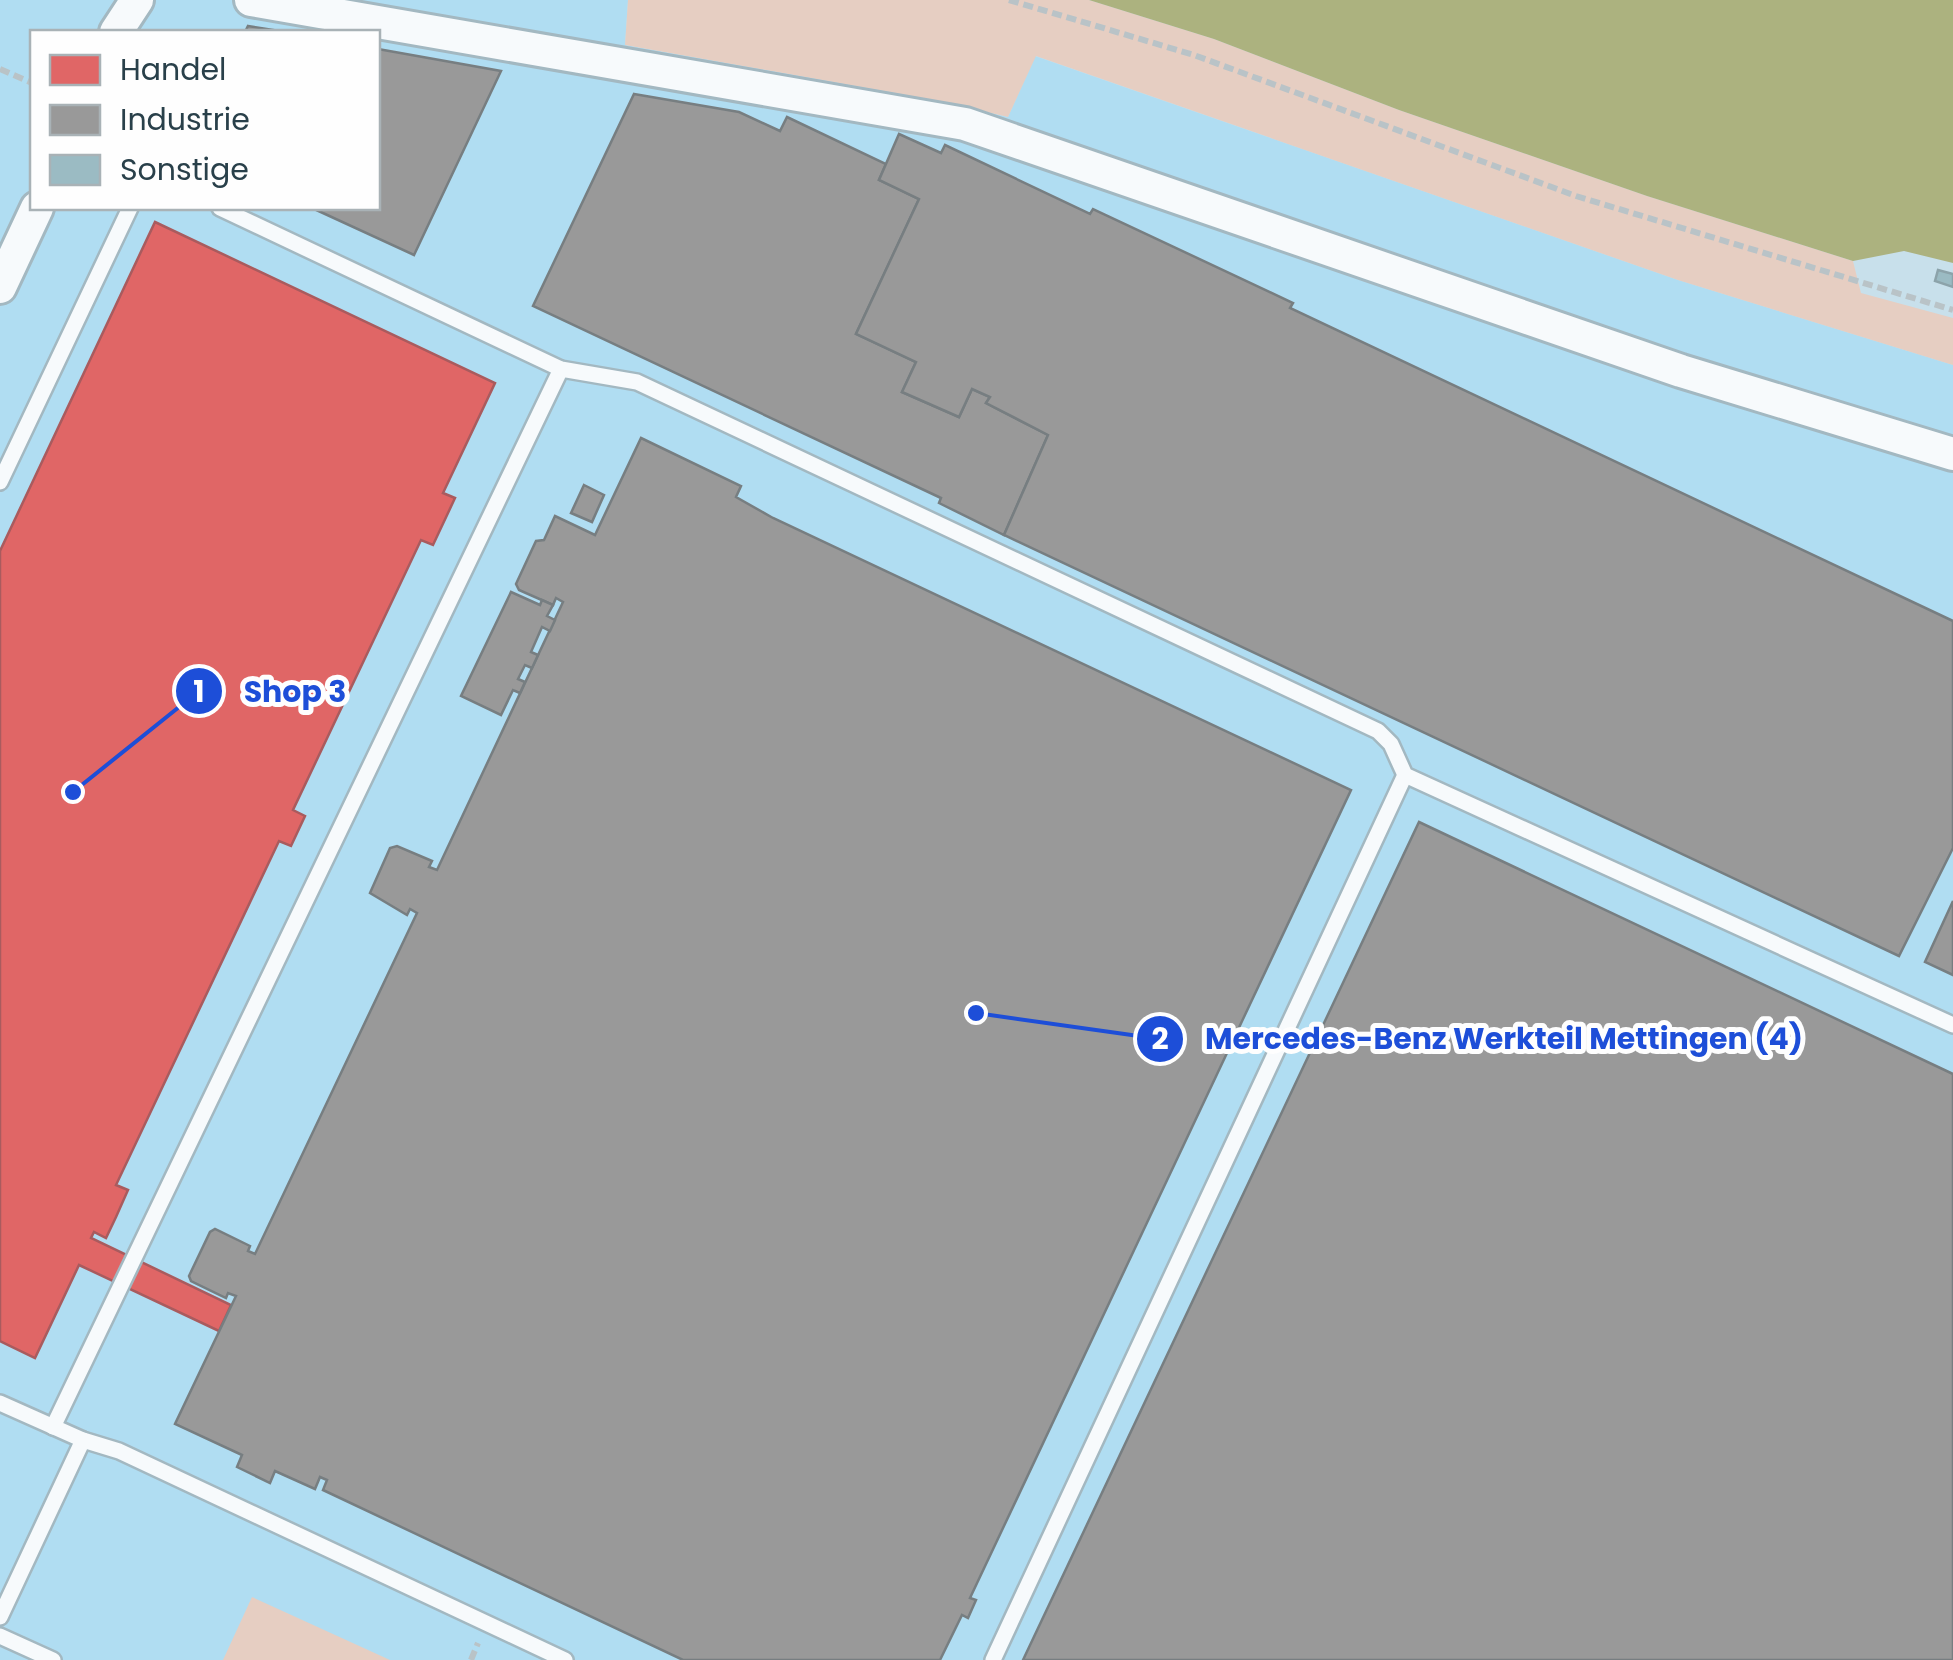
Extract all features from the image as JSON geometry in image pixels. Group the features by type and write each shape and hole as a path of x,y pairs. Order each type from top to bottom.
{"street":[{"path":"117,30 137,0"},
{"path":"251,0 965,124 1647,360 1953,454"},
{"path":"0,287 36,210"}],"lane":[{"path":"0,482 129,210"},
{"path":"224,210 561,369 637,382 1378,731 1391,744 1406,775 1953,1024"},
{"path":"53,1427 561,369"},
{"path":"993,1660 1406,775"},
{"path":"0,1403 83,1440 119,1451 565,1660"},
{"path":"0,1617 83,1440"},
{"path":"0,1636 53,1660"}],"path":[{"path":"1009,0 1194,55 1594,202 1953,310"},
{"path":"0,69 30,82"}],"shaded area":[{"path":"0,0 628,0 625,45 940,101 1008,117 1035,56 1678,280 1953,365 1953,1660 0,1660"},
{"path":"628,0 1089,0 1214,39 1399,110 1647,196 1853,261 1861,293 1953,318 1953,365 1678,280 1036,56 1008,117 940,101 625,45"},
{"path":"1089,0 1953,0 1953,263 1904,251 1853,261 1647,196 1399,110 1214,39"},
{"path":"252,1597 390,1660 223,1660"}],"building: Handel":[{"path":"155,222 495,383 443,493 455,498 433,545 421,540 293,810 305,816 291,846 279,841 116,1185 128,1190 116,1217 106,1238 94,1232 91,1238 231,1305 219,1331 79,1265 35,1358 0,1341 0,551"}],"building: Industrie":[{"path":"380,49 501,71 414,255 316,210 380,210"},
{"path":"634,94 739,112 780,131 787,117 886,164 879,180 919,199 856,334 916,362 902,392 959,417 972,389 990,397 986,403 1048,435 1004,535 939,503 941,498 533,306"},
{"path":"899,134 941,153 945,145 1090,214 1093,209 1293,303 1290,308 1953,621 1953,848 1899,956 1004,535 1048,435 986,403 990,397 972,389 959,417 902,392 916,362 856,334 919,199 879,180"},
{"path":"641,438 741,486 736,497 773,518 1351,790 970,1598 976,1600 968,1618 962,1615 940,1660 683,1660 323,1490 327,1480 320,1477 315,1489 275,1471 270,1483 237,1467 242,1455 175,1424 236,1296 228,1293 226,1298 191,1281 189,1276 215,1229 250,1246 248,1251 255,1254 417,913 410,909 407,915 370,893 390,848 397,846 432,861 429,867 437,870 563,602 556,598 553,605 519,590 516,584 536,541 544,540 555,516 595,535"},
{"path":"584,485 604,495 592,522 571,513"},
{"path":"511,592 540,605 542,600 553,605 547,616 555,620 550,631 542,627 531,652 538,655 532,668 525,665 518,679 525,682 520,693 513,690 501,715 461,696"},
{"path":"1419,822 1953,1074 1953,1660 1023,1660"},
{"path":"1953,901 1953,975 1925,962"}],"building: Sonstige":[{"path":"1938,270 1953,274 1953,287 1935,281"}],"place":[{"name":"Shop 3","path":"73,792"},
{"name":"Mercedes-Benz Werkteil Mettingen (4)","path":"976,1013"}]}
